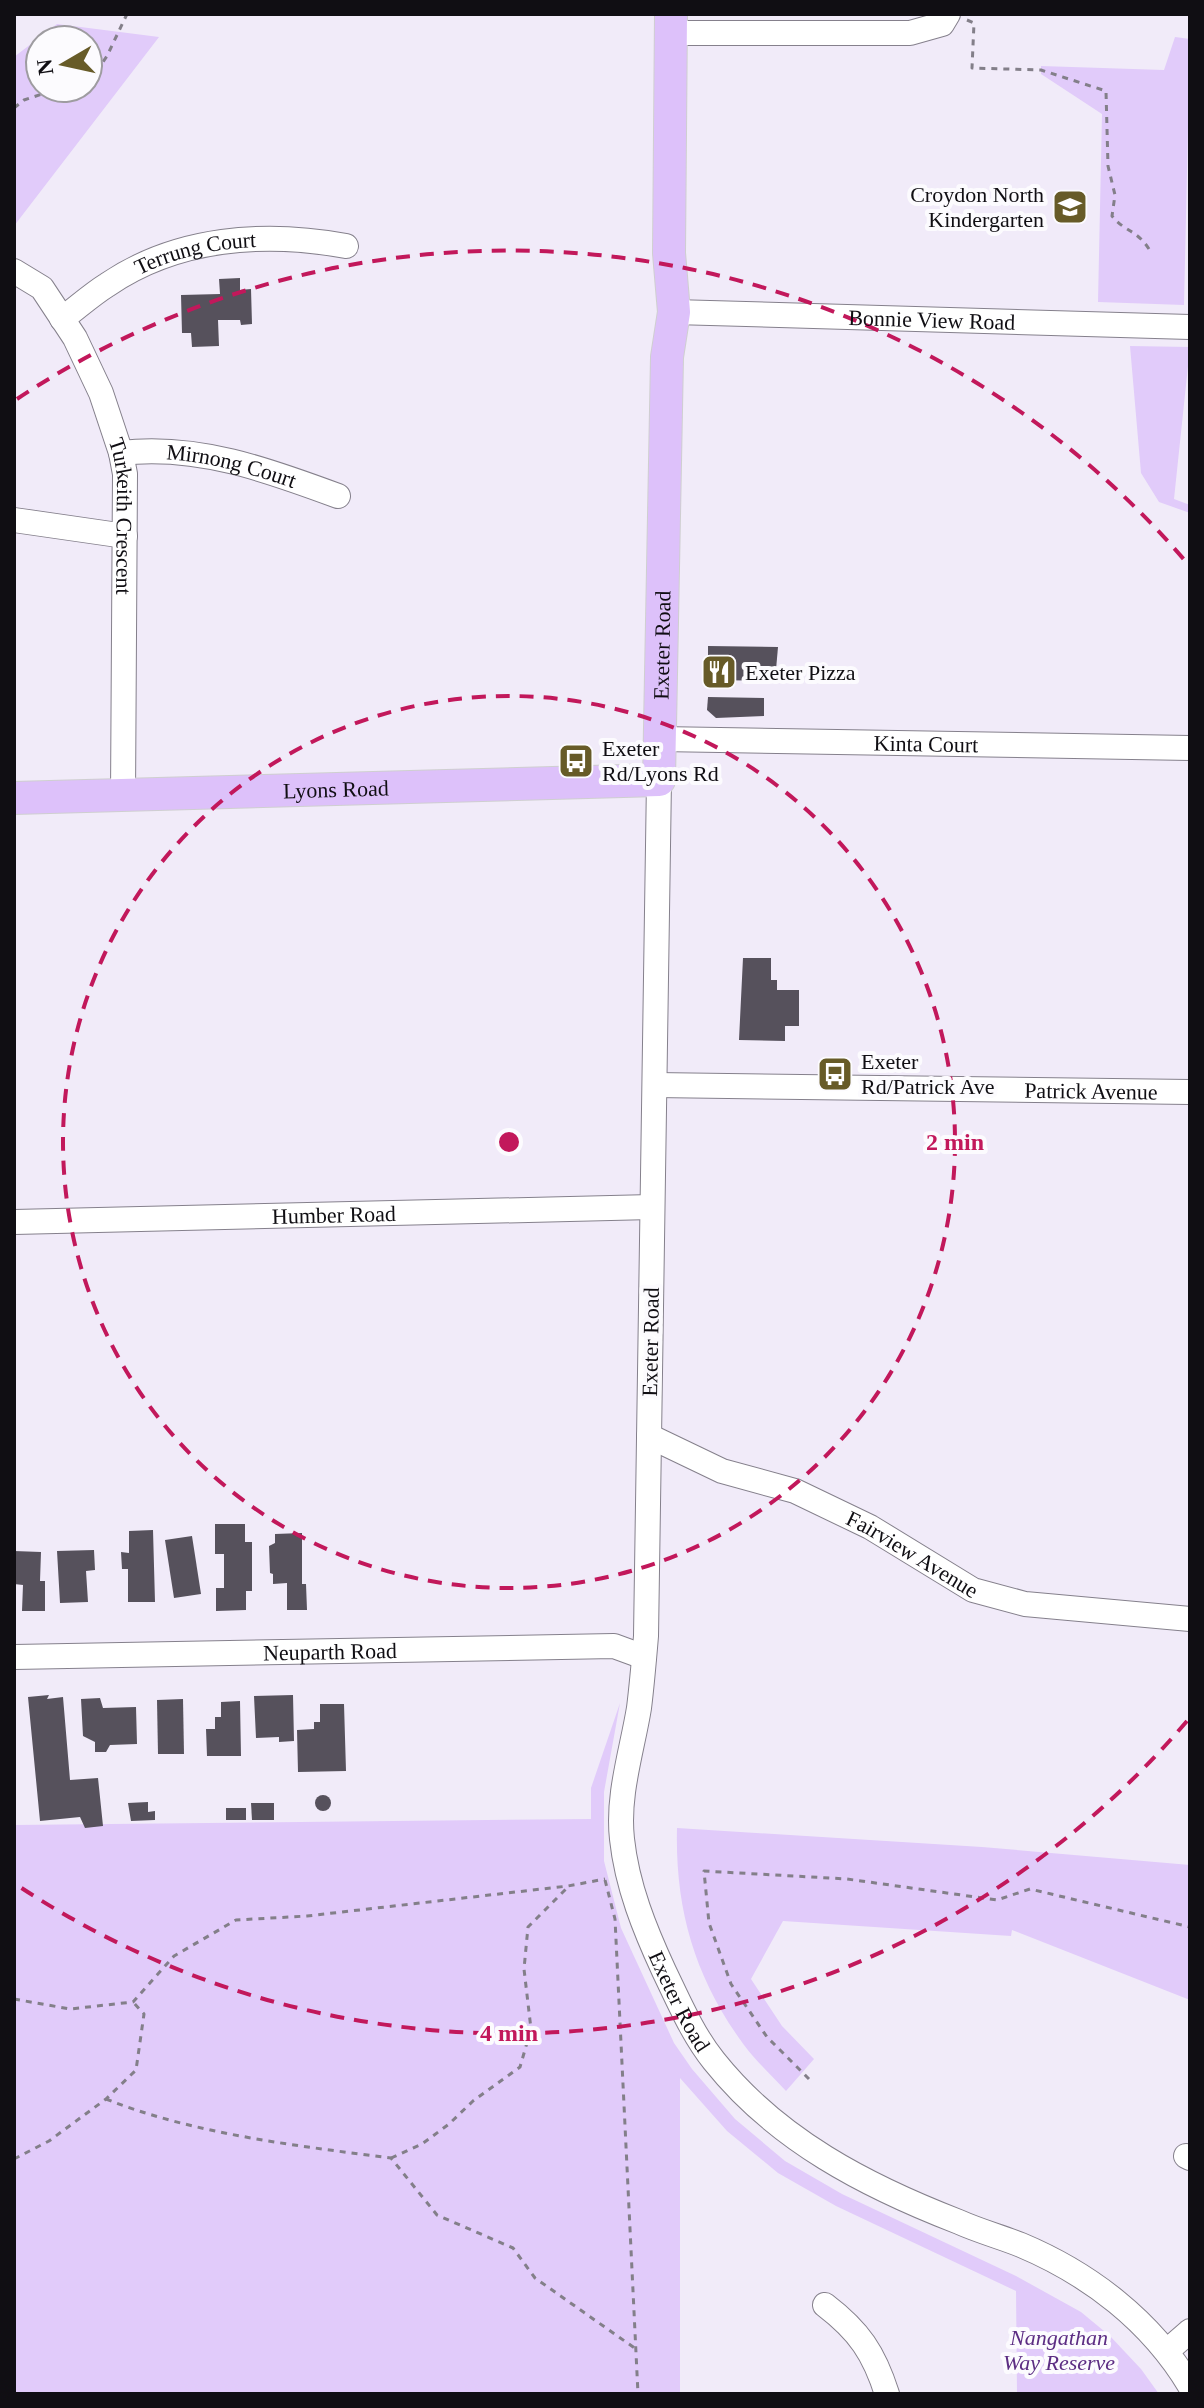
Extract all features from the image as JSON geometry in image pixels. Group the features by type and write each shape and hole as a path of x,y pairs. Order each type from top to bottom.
{"main road":[{"name":"Exeter Road","path":"659,780 667,357 674,312 669,253 671,24"},
{"name":"Lyons Road","path":"14,798 659,780"}],"street":[{"path":"671,24 910,33 942,24 957,16"},
{"name":"Terrung Court","path":"62,319 108,284 149,262 201,245 248,238 305,238 346,246"},
{"name":"Turkeith Crescent","path":"14,271 42,288 75,338 101,393 121,453 125,474 123,796"},
{"name":"Bonnie View Road","path":"674,312 1190,327"},
{"name":"Mirnong Court","path":"121,453 152,449 257,466 338,496"},
{"path":"14,520 125,536"},
{"name":"Kinta Court","path":"660,739 1190,748"},
{"name":"Exeter Road","path":"659,780 644,1657 639,1708 622,1804 622,1838 616,1878 695,2031 713,2059 763,2113 812,2152 873,2183 957,2222 1021,2245 1066,2266 1119,2303 1167,2351 1190,2386"},
{"name":"Patrick Avenue","path":"655,1085 1190,1092"},
{"name":"Humber Road","path":"14,1222 652,1207"},
{"name":"Fairview Avenue","path":"649,1436 722,1471 795,1491 883,1534 973,1590 1025,1604 1190,1619"},
{"name":"Neuparth Road","path":"14,1657 602,1646 614,1646 644,1657"},
{"path":"825,2305 862,2338 879,2369 887,2394"},
{"path":"1167,2351 1190,2331"}],"path":[{"path":"104,60 127,14"},
{"path":"957,16 974,23 972,68 1041,70 1106,91 1108,166 1115,195 1112,216 1120,225 1139,234 1149,249"},
{"path":"809,2079 767,2037 731,1984 709,1923 704,1871 847,1879 997,1900 1030,1889 1190,1927"},
{"path":"14,1999 70,2009 133,2002 174,1956 236,1920 307,1916 616,1878 615,1919 638,2394"},
{"path":"106,2099 130,2109 260,2140 391,2158 422,2144 520,2067 531,2029 524,1969 528,1927 568,1886"},
{"path":"14,2159 49,2141 106,2099 136,2070 144,2014 133,2002"},
{"path":"391,2158 437,2215 513,2248 535,2278 636,2349"}],"green space":[{"path":"104,30 159,37 14,226 14,57 24,49 24,104 104,104"},
{"path":"1175,37 1190,39 1184,305 1098,302 1102,114 1041,74 1041,66 1164,70"},
{"path":"1130,346 1190,347 1174,499 1190,505 1190,513 1159,502 1141,473"},
{"name":"Nangathan Way Reserve","path":"620,1703 604,1792 604,1861 621,1928 674,2043 692,2069 735,2119 785,2161 842,2194 1016,2276 1081,2312 1110,2336 1159,2394 1017,2394 1016,2291 836,2206 778,2173 727,2131 680,2078 680,2394 14,2394 14,1825 591,1819 591,1788"},
{"path":"677,1828 982,1847 1190,1865 1190,2000 1012,1930 1011,1936 783,1921 751,1979 782,2026 814,2059 786,2091 744,2045 727,2020 701,1969 684,1915 677,1858"}],"building":[{"path":"240,278 240,290 251,289 252,324 241,325 240,320 218,320 219,346 192,347 191,333 182,333 181,295 220,294 219,279"},
{"path":"708,646 778,647 775,681 708,680"},
{"path":"708,697 764,698 764,716 716,718 707,710"},
{"path":"743,958 771,958 771,980 777,980 777,990 799,990 799,1026 785,1026 785,1041 739,1040"},
{"path":"215,1524 245,1524 245,1542 252,1542 252,1591 246,1591 246,1610 216,1611 216,1588 224,1588 224,1554 215,1554"},
{"path":"153,1530 155,1602 128,1602 128,1569 122,1569 121,1552 129,1553 129,1531"},
{"path":"302,1533 302,1584 306,1584 307,1610 287,1610 287,1583 273,1584 269,1546 275,1543 275,1534"},
{"path":"192,1536 201,1594 174,1598 165,1540"},
{"path":"94,1550 95,1570 86,1571 88,1602 60,1603 57,1551"},
{"path":"14,1551 41,1552 40,1581 45,1581 45,1611 22,1611 23,1585 14,1584"},
{"path":"49,1695 47,1699 63,1697 70,1780 98,1778 103,1826 85,1828 80,1817 40,1821 28,1697"},
{"path":"293,1695 294,1741 279,1742 279,1737 256,1738 254,1696"},
{"path":"100,1698 103,1708 136,1707 137,1744 110,1745 106,1752 95,1752 95,1742 83,1736 81,1699"},
{"path":"183,1699 184,1754 158,1754 157,1700"},
{"path":"240,1701 241,1756 207,1756 206,1729 215,1729 215,1717 221,1717 221,1702"},
{"path":"320,1704 344,1704 346,1771 298,1772 297,1730 314,1729 314,1722 320,1722"},
{"path":"323,1795 331,1803 323,1811 315,1803"},
{"path":"148,1802 148,1812 155,1811 155,1820 131,1821 128,1803"},
{"path":"251,1803 274,1803 274,1820 252,1820"},
{"path":"226,1808 246,1808 246,1820 226,1820"}],"place":[{"name":"Croydon North Kindergarten","path":"1070,207"},
{"name":"Exeter Pizza","path":"719,672"},
{"name":"Exeter Rd/Lyons Rd","path":"576,761"},
{"name":"Exeter Rd/Patrick Ave","path":"835,1074"}]}
